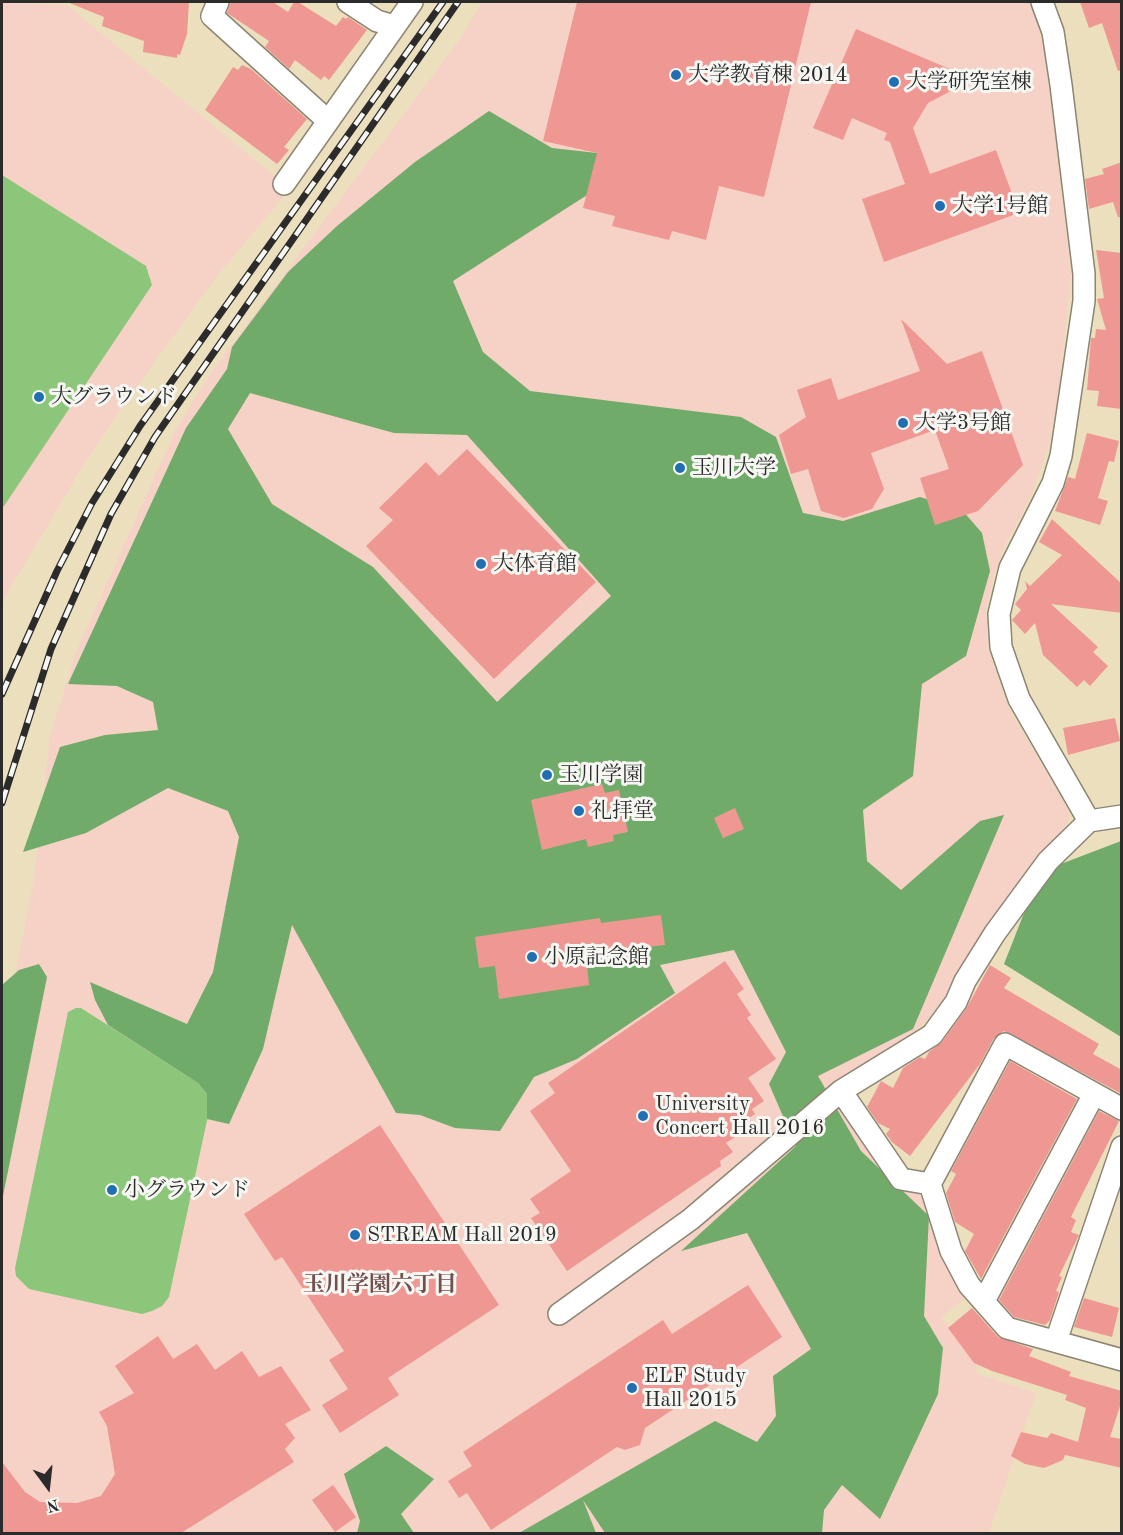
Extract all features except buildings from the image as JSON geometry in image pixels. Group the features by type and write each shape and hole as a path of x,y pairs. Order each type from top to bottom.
{"street":[{"path":"218,2 212,16 327,120"},
{"path":"348,2 377,21 395,26"},
{"path":"284,184 412,2"},
{"path":"1042,2 1053,32 1061,85 1084,274 1084,301 1061,456 1053,483 1007,576 1001,600 1001,647 1019,699 1089,820"},
{"path":"559,1314 691,1219 841,1091 932,1035 956,1002 965,981 1001,925 1048,861 1089,820 1122,816"},
{"path":"1122,1109 1005,1044 930,1184 951,1251 969,1285 1007,1328 1122,1360"},
{"path":"841,1091 901,1179 930,1184"},
{"path":"984,1301 1094,1094"},
{"path":"1056,1341 1122,1148"}],"shaded area":[{"path":"2,2 67,5 290,189 216,277 123,406 78,474 2,602"},
{"name":"玉川学園","path":"482,2 1030,2 1034,12 1045,54 1071,274 1058,398 1047,451 1030,499 1005,545 994,574 986,610 988,648 1008,707 1070,813 1066,831 982,935 935,1014 901,1043 829,1087 897,1186 925,1193 970,1293 941,1318 977,1356 976,1373 1036,1393 989,1533 2,1534 2,1041 34,879 50,737 76,652 177,427 212,371 460,39"}],"green space":[{"path":"489,111 552,148 597,153 609,181 453,281 483,352 530,391 741,417 776,437 803,513 843,521 920,497 962,510 982,533 990,571 966,656 922,684 913,776 863,810 867,861 901,890 980,821 1004,815 913,1029 818,1076 861,1151 929,1216 924,1316 943,1348 938,1394 880,1519 842,1485 824,1510 822,1533 605,1533 583,1500 596,1533 519,1533 715,1421 757,1442 776,1416 773,1376 811,1349 747,1233 681,1251 796,1146 769,1084 786,1052 734,950 660,965 675,993 577,1059 534,1077 500,1131 455,1128 420,1115 396,1113 292,925 263,1049 229,1124 207,1119 207,1094 198,1083 108,1025 95,1000 90,982 187,1024 213,972 239,837 228,811 168,788 86,833 23,852 60,747 105,735 158,730 153,702 117,686 68,684 186,428 227,369 232,347 288,272 337,226 415,162","holes":["250,393 394,433 467,435 611,596 497,702 373,567 272,504 228,429"]},
{"name":"大グラウンド","path":"2,175 146,266 152,285 2,509"},
{"path":"1121,841 1121,1037 1004,964 1026,908 1046,883 1053,867"},
{"path":"39,964 47,977 2,1201 2,985 19,970"},
{"name":"小グラウンド","path":"81,1008 198,1083 207,1094 209,1111 169,1297 162,1306 142,1314 29,1289 16,1276 15,1268 68,1012"},
{"path":"386,1446 434,1479 401,1514 414,1533 357,1533 360,1521 344,1474"}],"railway":[{"path":"2,694 57,571 92,503 140,426 443,2"},
{"path":"2,803 51,649 111,514 155,437 458,2"}],"place":[{"name":"大学教育棟 2014","path":"676,75"},
{"name":"大学研究室棟","path":"894,82"},
{"name":"大学1号館","path":"940,206"},
{"name":"大グラウンド","path":"39,397"},
{"name":"大学3号館","path":"903,423"},
{"name":"玉川大学","path":"680,468"},
{"name":"大体育館","path":"481,564"},
{"name":"玉川学園","path":"547,775"},
{"name":"礼拝堂","path":"579,811"},
{"name":"小原記念館","path":"532,957"},
{"name":"University Concert Hall 2016","path":"643,1116"},
{"name":"小グラウンド","path":"112,1190"},
{"name":"STREAM Hall 2019","path":"355,1235"},
{"name":"ELF Study Hall 2015","path":"632,1388"}],"district":[{"name":"玉川学園六丁目","path":"380,1285"}]}
